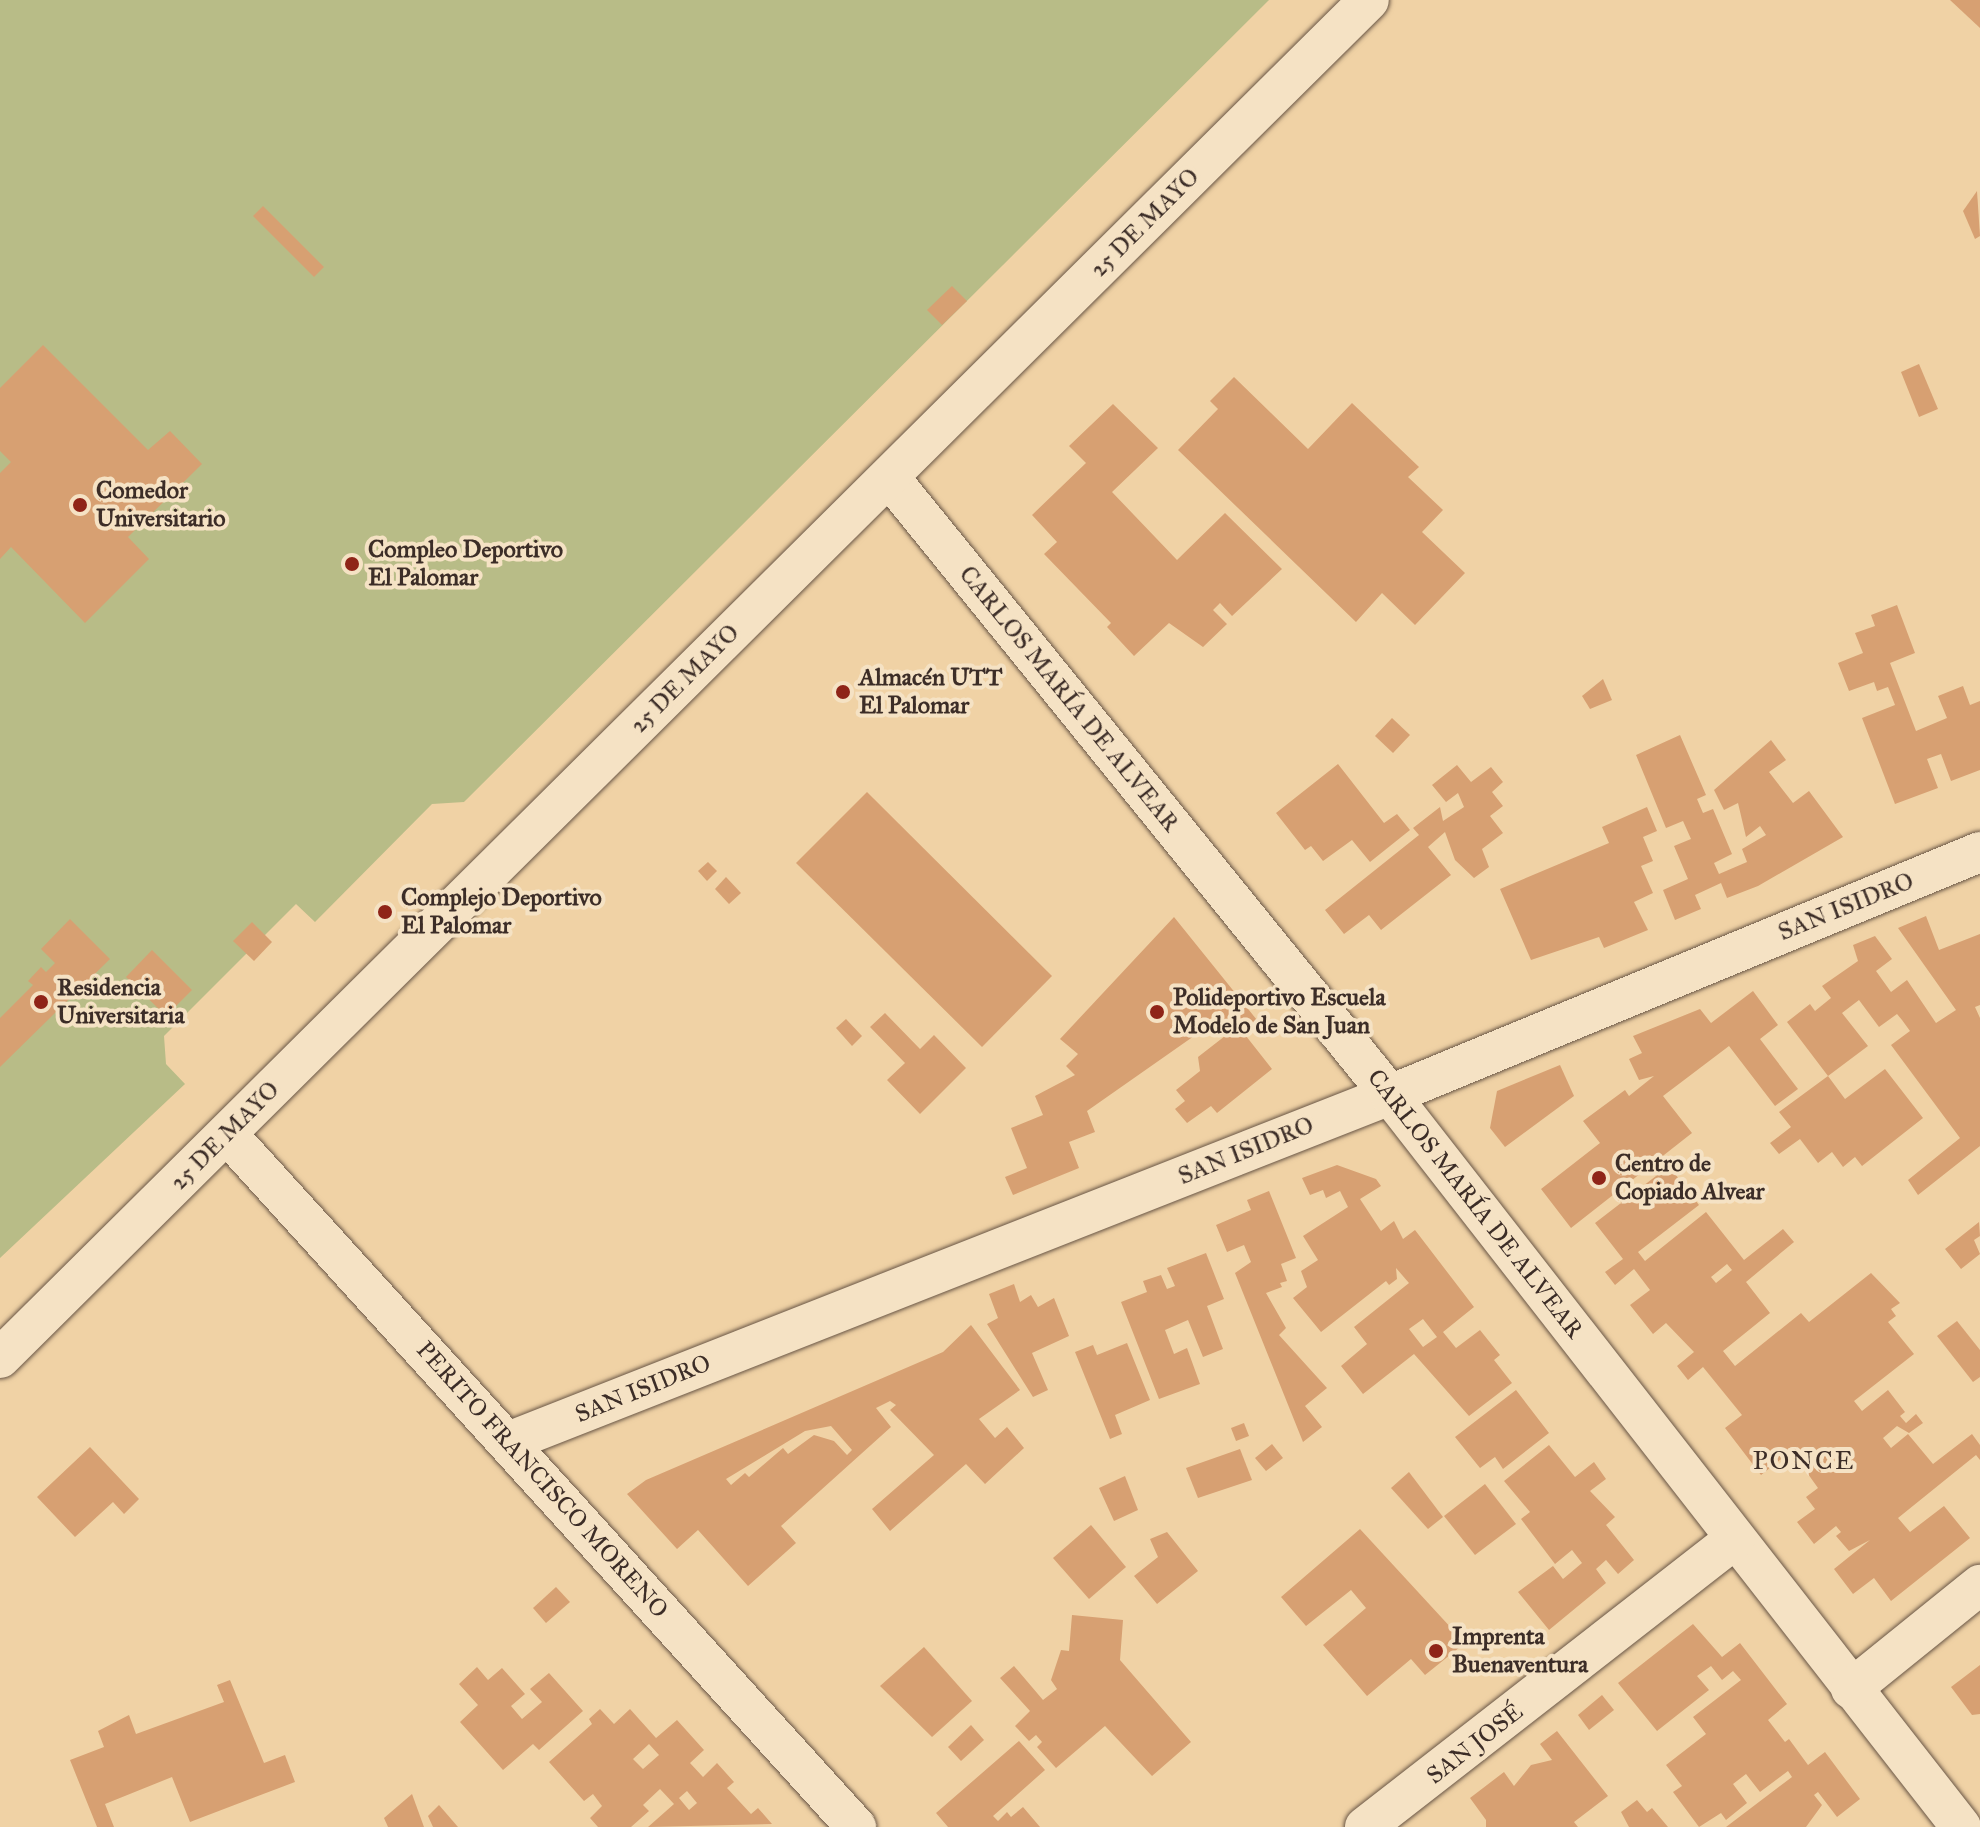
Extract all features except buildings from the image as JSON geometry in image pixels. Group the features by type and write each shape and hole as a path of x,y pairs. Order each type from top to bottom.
{"street":[{"name":"25 DE MAYO","path":"0,1358 1369,0"},
{"name":"CARLOS MARÍA DE ALVEAR","path":"889,477 1390,1095 1961,1827"},
{"name":"SAN ISIDRO","path":"508,1442 1390,1095 1980,852"},
{"name":"PERITO FRANCISCO MORENO","path":"227,1134 856,1827"},
{"name":"SAN JOSÉ","path":"1365,1827 1735,1539"},
{"path":"1851,1689 1980,1585"}],"green space":[{"name":"Compleo Deportivo El Palomar","path":"0,0 1269,0 464,802 432,804 315,922 296,904 164,1036 166,1064 185,1084 0,1258"}],"place":[{"name":"Comedor Universitario","path":"80,505"},
{"name":"Compleo Deportivo El Palomar","path":"352,564"},
{"name":"Almacén UTT El Palomar","path":"843,692"},
{"name":"Complejo Deportivo El Palomar","path":"385,912"},
{"name":"Residencia Universitaria","path":"41,1002"},
{"name":"Polideportivo Escuela Modelo de San Juan","path":"1157,1012"},
{"name":"Centro de Copiado Alvear","path":"1599,1178"},
{"name":"Imprenta Buenaventura","path":"1436,1651"}],"district":[{"name":"PONCE","path":"1804,1461"}]}
